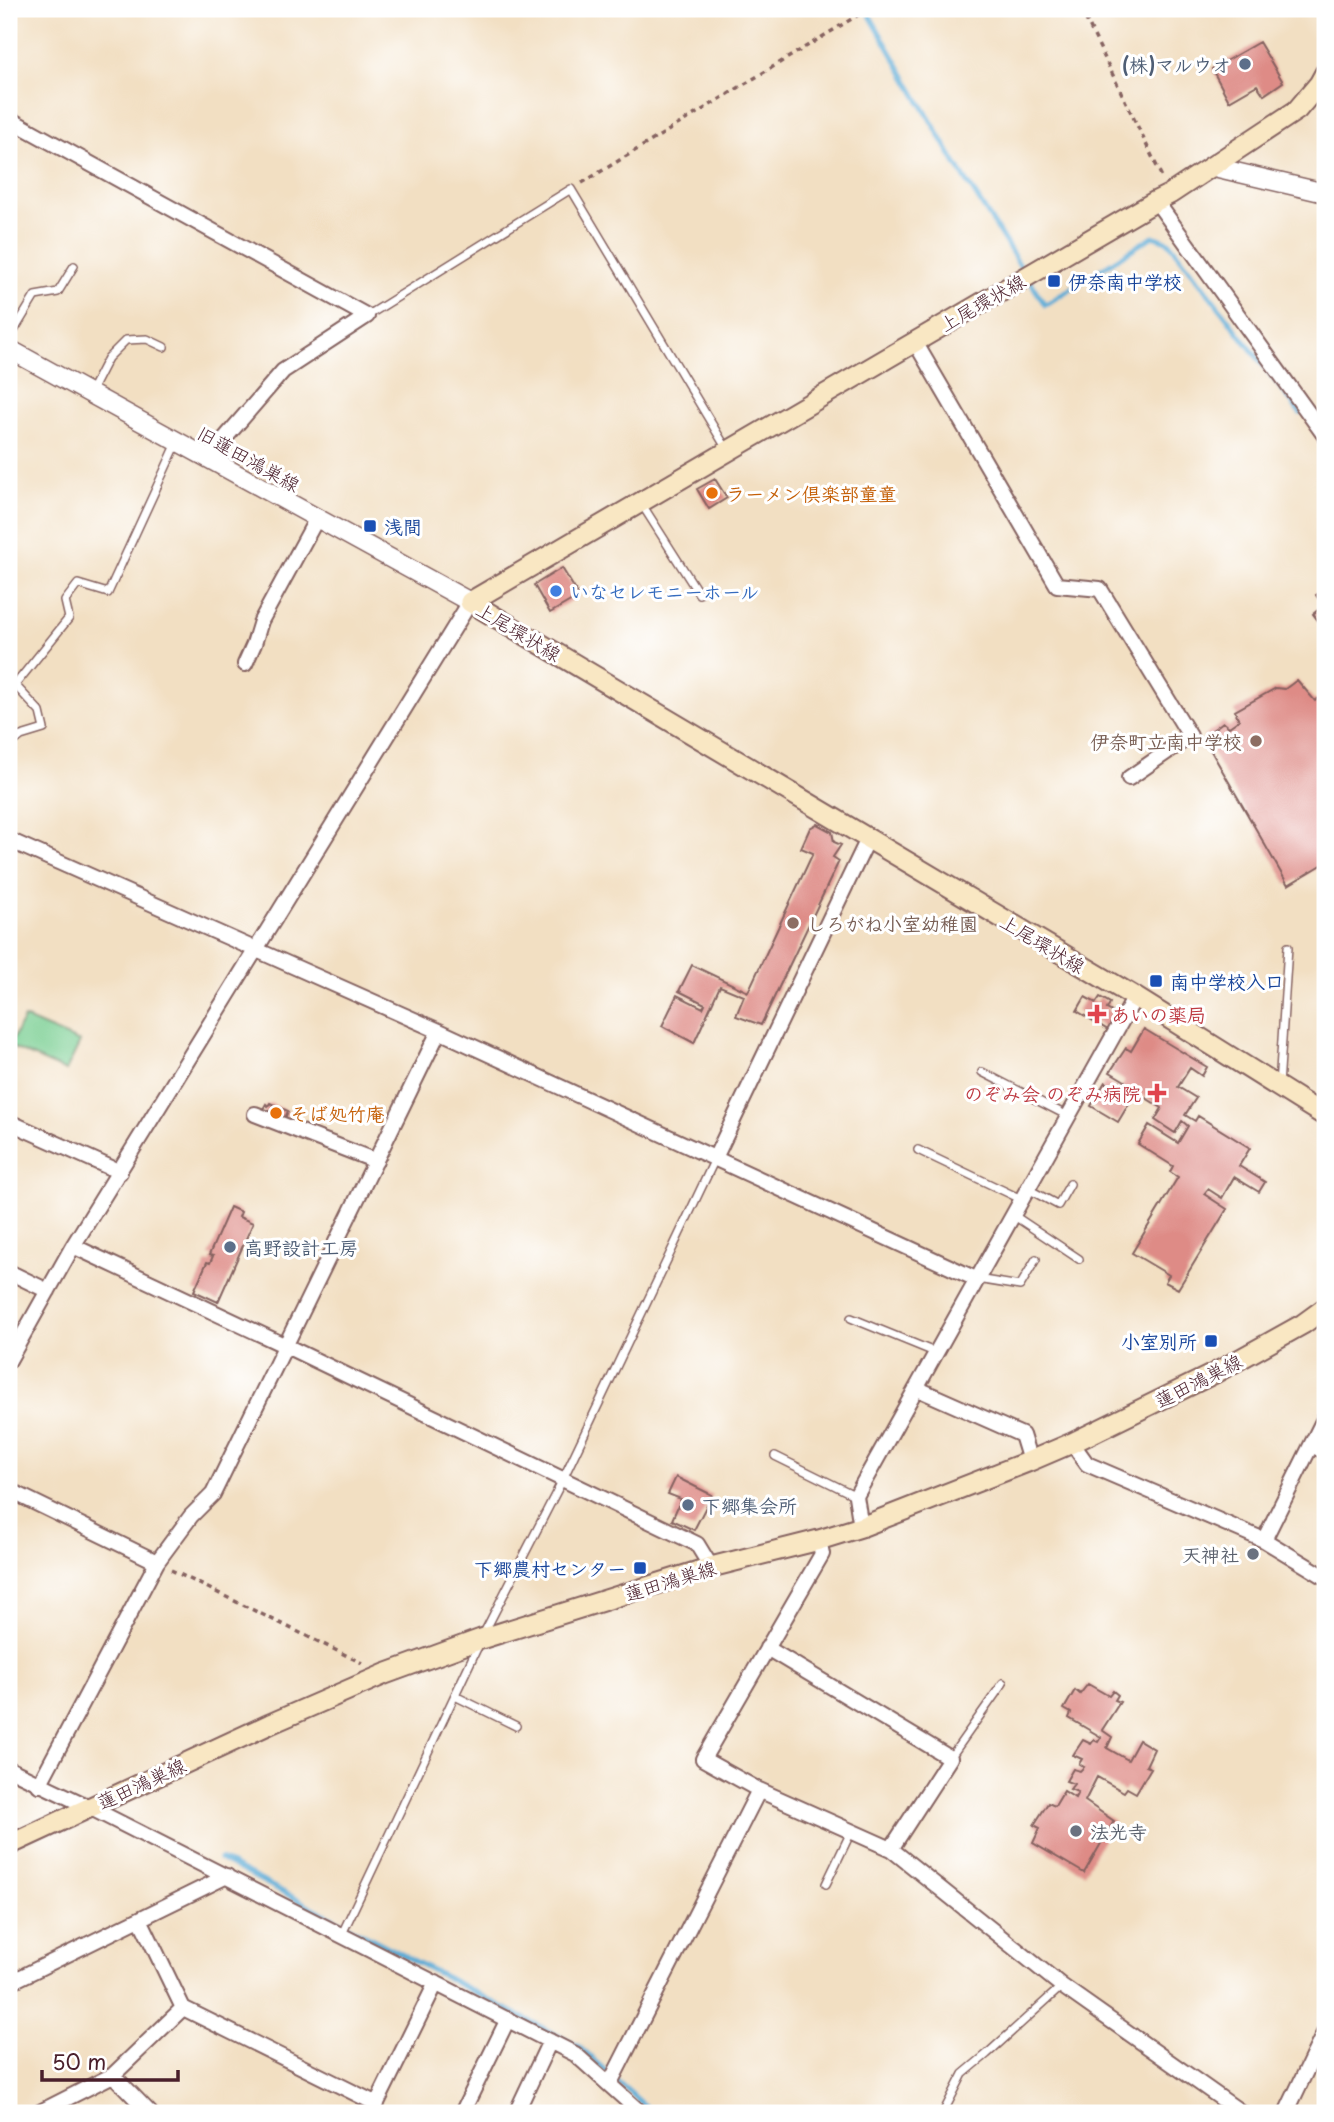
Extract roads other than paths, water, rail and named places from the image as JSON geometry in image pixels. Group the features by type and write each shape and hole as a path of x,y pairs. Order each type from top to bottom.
{"main road":[{"name":"上尾環状線","path":"1323,80 1297,110 1214,167 470,602 1135,997 1325,1116"},
{"name":"蓮田鴻巣線","path":"9,1845 385,1674 481,1639 711,1567 860,1527 1030,1461 1216,1373 1303,1324 1325,1308"}],"street":[{"path":"9,120 367,316 283,371 207,459"},
{"path":"1214,167 1325,193"},
{"path":"1163,198 1325,436"},
{"path":"915,342 1058,585 1100,589 1190,736 1129,778"},
{"name":"旧蓮田鴻巣線","path":"9,349 470,602"},
{"path":"245,664 261,621 317,518"},
{"path":"9,1360 73,1246 470,602"},
{"path":"715,1158 868,839"},
{"path":"9,840 439,1031 976,1279"},
{"path":"860,1527 856,1496 1135,997"},
{"path":"39,1785 157,1562 191,1516 213,1494 439,1031"},
{"path":"256,1114 376,1161"},
{"path":"9,1122 120,1172"},
{"path":"73,1246 697,1544 711,1567"},
{"path":"9,1272 48,1291"},
{"path":"918,1389 1022,1435 1030,1461"},
{"path":"1264,1540 1325,1417"},
{"path":"1072,1443 1087,1464 1264,1540 1325,1577"},
{"path":"9,1490 157,1562"},
{"path":"819,1540 821,1554 703,1759 759,1790 891,1849 1062,1986 1242,2113"},
{"path":"767,1648 950,1758 891,1849"},
{"path":"9,1769 575,2054 641,2113"},
{"path":"610,2083 759,1790"},
{"path":"9,1983 227,1877"},
{"path":"140,1919 183,2008 375,2109 436,1983"},
{"path":"38,2113 113,2074 183,2008"},
{"path":"462,2113 508,2019"},
{"path":"1286,2113 1325,2031"},
{"path":"516,2113 550,2041"},
{"path":"113,2074 150,2113"}],"lane":[{"path":"367,316 571,190 728,451"},
{"path":"9,339 35,296 58,292 74,266"},
{"path":"90,394 108,358 126,340 147,339 164,347"},
{"path":"9,746 21,736 44,729 40,712 15,685 69,618 65,601 78,584 108,593 178,442"},
{"path":"641,502 699,594"},
{"path":"1279,1087 1288,947"},
{"path":"982,1072 1068,1116"},
{"path":"918,1150 1024,1194 1058,1205 1070,1184"},
{"path":"341,1934 481,1639 562,1481 715,1158"},
{"path":"1012,1215 1079,1259"},
{"path":"976,1279 1020,1286 1036,1259"},
{"path":"851,1318 938,1353"},
{"path":"1310,1448 1325,1456"},
{"path":"775,1455 856,1496"},
{"path":"950,1758 1003,1683"},
{"path":"455,1696 516,1726"},
{"path":"826,1884 851,1831"},
{"path":"943,2113 963,2074 1062,1986"}],"waterway":[{"path":"866,9 956,164 1024,272"},
{"path":"1030,281 1045,305 1153,236 1169,242 1300,413"},
{"path":"220,1859 579,2047 653,2113"}],"place":[{"name":"(株)マルウオ","path":"1245,64"},
{"name":"伊奈南中学校","path":"1054,281"},
{"name":"ラーメン倶楽部童童","path":"712,493"},
{"name":"浅間","path":"370,526"},
{"name":"いなセレモニーホール","path":"556,591"},
{"name":"伊奈町立南中学校","path":"1256,741"},
{"name":"しろがね小室幼稚園","path":"793,923"},
{"name":"南中学校入口","path":"1156,981"},
{"name":"あいの薬局","path":"1097,1014"},
{"name":"のぞみ会 のぞみ病院","path":"1157,1093"},
{"name":"そば処竹庵","path":"276,1113"},
{"name":"高野設計工房","path":"230,1247"},
{"name":"小室別所","path":"1211,1341"},
{"name":"下郷集会所","path":"688,1505"},
{"name":"天神社","path":"1253,1554"},
{"name":"下郷農村センター","path":"640,1568"},
{"name":"法光寺","path":"1076,1831"}]}
